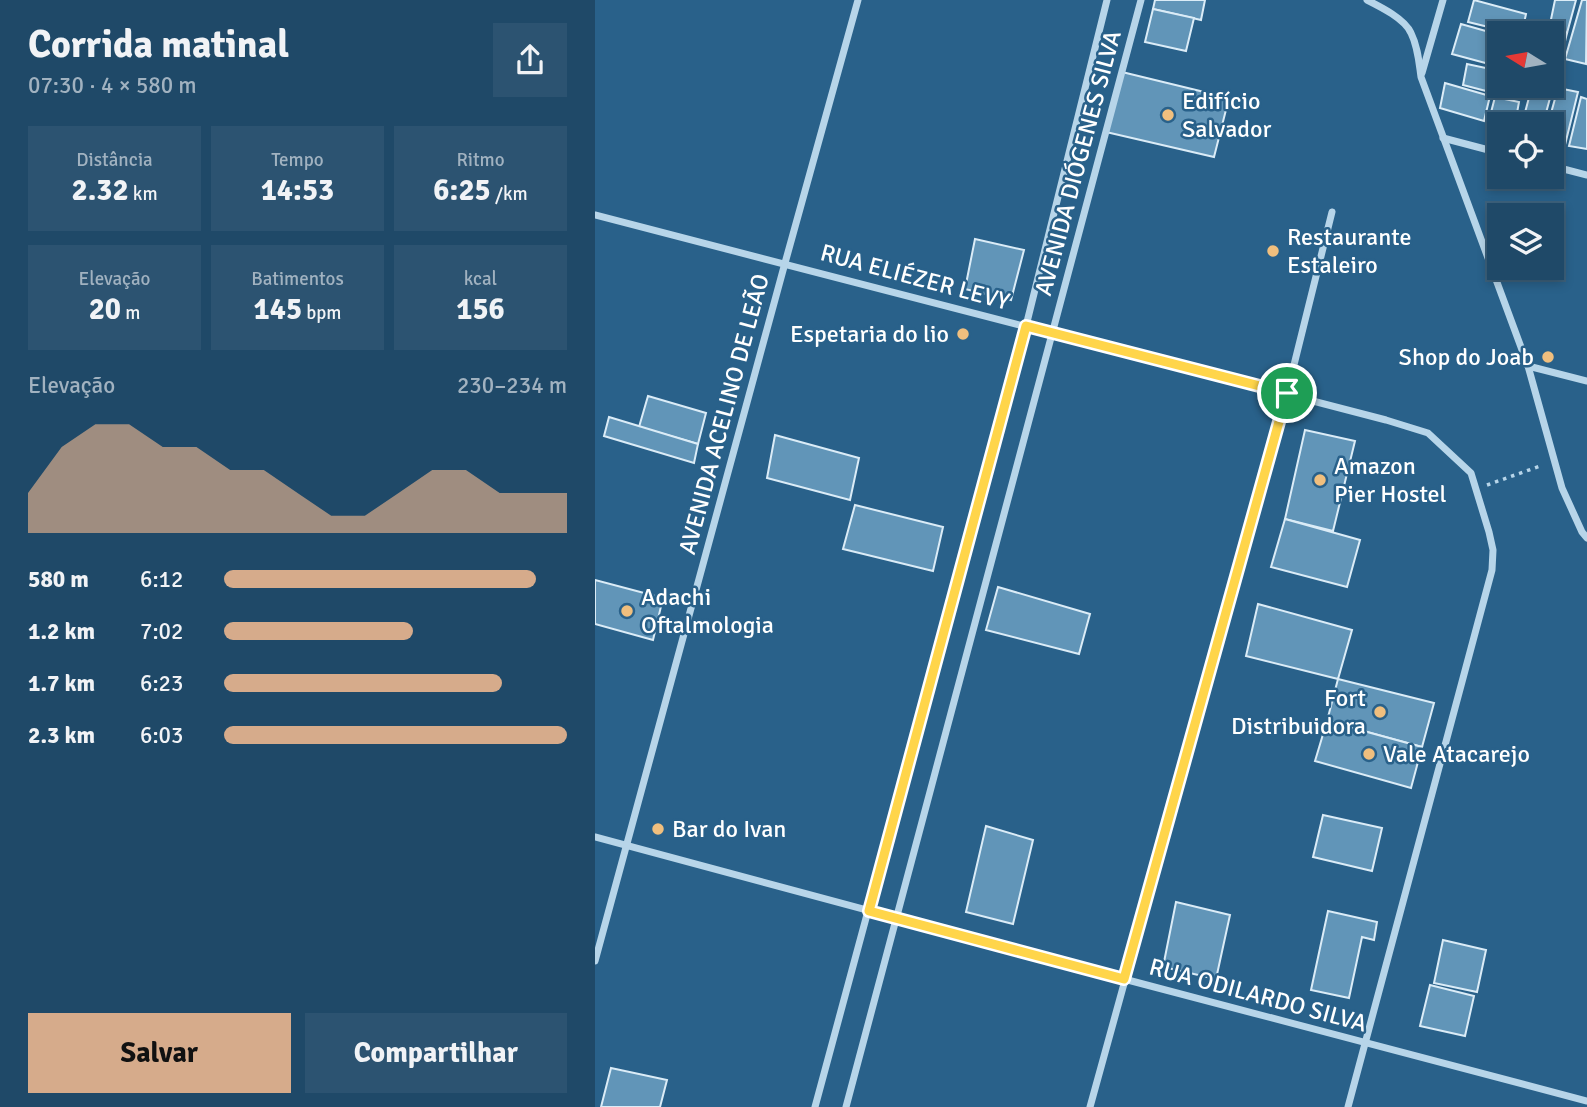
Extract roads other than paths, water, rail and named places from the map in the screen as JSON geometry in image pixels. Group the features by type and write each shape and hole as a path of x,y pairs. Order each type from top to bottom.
{"street":[{"name":"AVENIDA ACELINO DE LEÃO","path":"595,961 858,0"},
{"name":"AVENIDA DIÓGENES SILVA","path":"815,1107 1026,326 1107,0"},
{"name":"AVENIDA DIÓGENES SILVA","path":"846,1107 1141,0"},
{"path":"1367,0 1388,11 1411,31 1421,77 1528,366 1562,488 1587,538"},
{"path":"1421,77 1443,0"},
{"path":"1443,138 1487,150"},
{"path":"1564,169 1587,175"},
{"path":"1090,1107 1287,393 1332,212"},
{"name":"RUA ELIÉZER LEVY","path":"595,215 1386,420 1428,433 1471,473 1493,550 1492,570 1364,1043"},
{"path":"1528,366 1587,381"},
{"name":"RUA ODILARDO SILVA","path":"595,837 1587,1101"},
{"path":"1348,1107 1364,1043"}],"place":[{"name":"Edifício Salvador","path":"1168,115"},
{"name":"Restaurante Estaleiro","path":"1273,251"},
{"name":"Espetaria do lio","path":"963,334"},
{"name":"Shop do Joab","path":"1548,357"},
{"name":"Amazon Pier Hostel","path":"1320,480"},
{"name":"Adachi Oftalmologia","path":"627,611"},
{"name":"Fort Distribuidora","path":"1380,712"},
{"name":"Vale Atacarejo","path":"1369,754"},
{"name":"Bar do Ivan","path":"658,829"}]}
